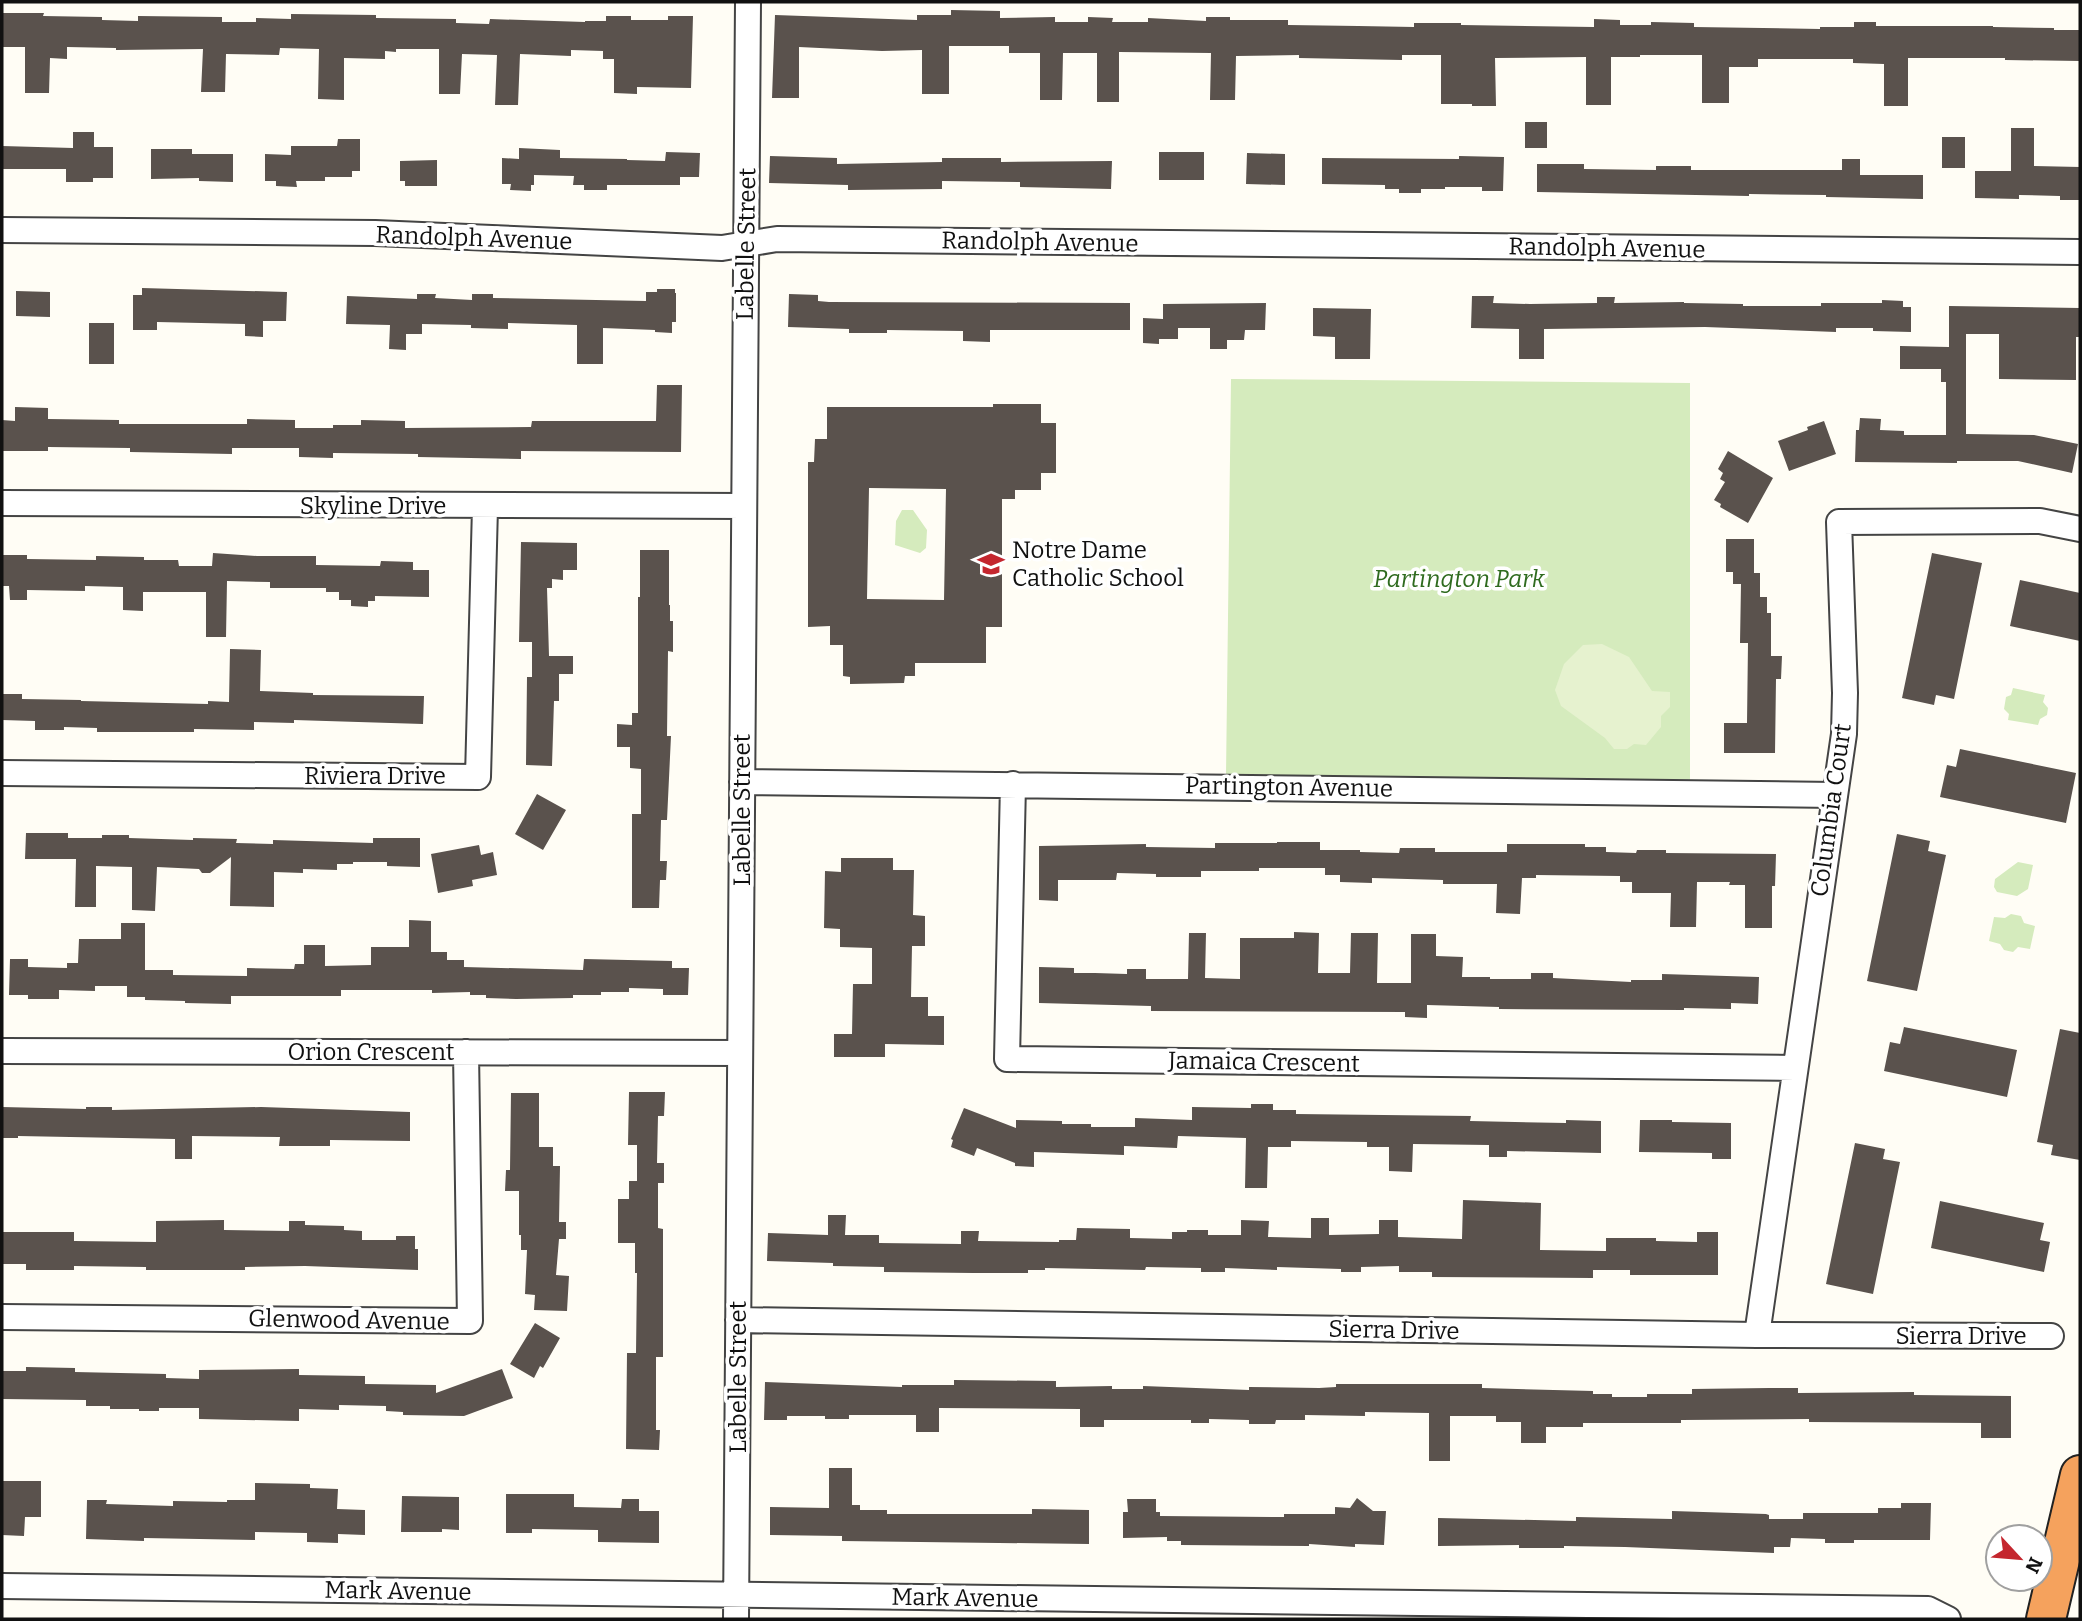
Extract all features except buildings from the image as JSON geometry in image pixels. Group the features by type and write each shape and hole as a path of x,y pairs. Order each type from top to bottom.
{"highway":[{"path":"2046,1619 2080,1475"}],"street":[{"name":"Labelle Street","path":"736,1607 748,2"},
{"name":"Randolph Avenue","path":"2,230 375,233 722,248 777,239 2080,253"},
{"name":"Skyline Drive","path":"2,503 744,506"},
{"name":"Riviera Drive","path":"2,773 478,777 485,507"},
{"name":"Columbia Court","path":"1757,1335 1844,734 1839,522 2040,521 2080,529"},
{"name":"Partington Avenue","path":"742,782 1835,795"},
{"name":"Jamaica Crescent","path":"1013,784 1007,1059 1795,1068"},
{"name":"Orion Crescent","path":"2,1051 740,1053"},
{"name":"Glenwood Avenue","path":"2,1317 470,1321 466,1052"},
{"name":"Sierra Drive","path":"738,1320 1757,1335 2051,1336"},
{"name":"Mark Avenue","path":"2,1586 736,1607 1938,1614"}],"green space":[{"name":"Partington Park","path":"1231,379 1690,383 1690,780 1226,775"},
{"path":"902,510 913,510 927,530 926,548 920,553 895,545 896,521"},
{"path":"1602,644 1629,657 1652,691 1670,692 1670,707 1661,716 1661,727 1646,745 1634,744 1627,749 1614,749 1605,738 1561,706 1555,690 1564,664 1583,645"},
{"path":"2013,688 2045,695 2043,702 2048,708 2047,715 2040,719 2038,725 2008,720 2009,714 2004,709 2006,697 2011,695"},
{"path":"2018,862 2033,865 2028,889 2017,896 1997,892 1994,887 1995,879"},
{"path":"2011,914 2021,916 2024,923 2035,926 2030,949 2018,947 2013,952 1989,941 1994,917 2005,918"}],"place":[{"name":"Notre Dame Catholic School","path":"991,564"}]}
